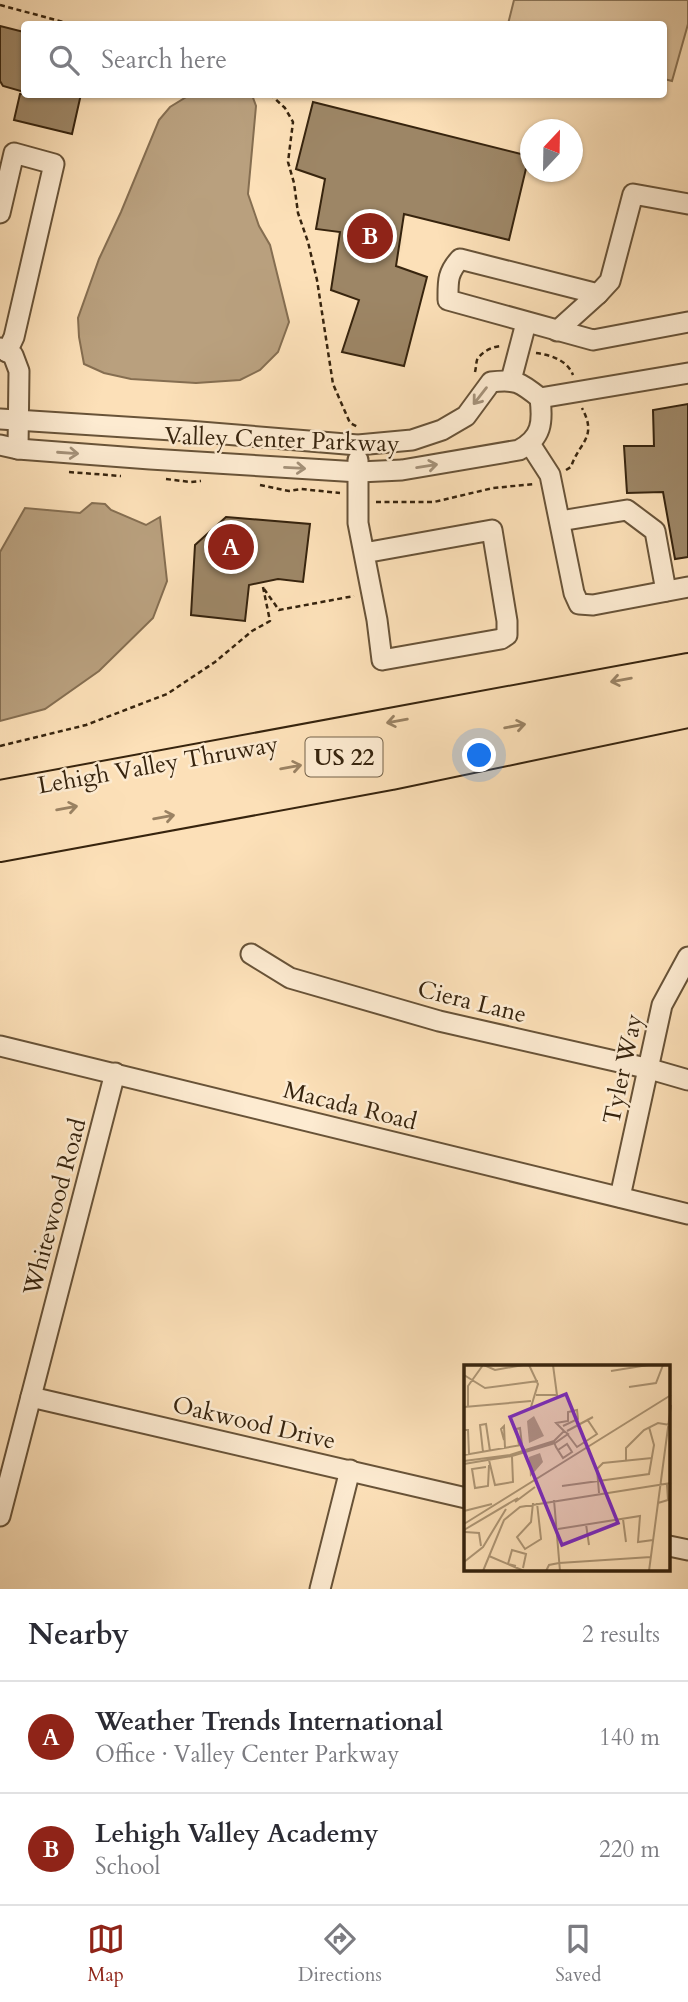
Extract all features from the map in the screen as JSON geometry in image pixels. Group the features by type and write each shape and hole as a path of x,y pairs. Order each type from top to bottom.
{"highway":[{"name":"Lehigh Valley Thruway","path":"0,794 688,668"},
{"name":"Lehigh Valley Thruway","path":"0,820 688,694"},
{"path":"0,847 391,775 688,713"}],"street":[{"path":"0,213 14,153 54,164 14,337 4,350 13,355 19,371 9,419 9,447"},
{"path":"556,331 610,281 634,194 688,204"},
{"path":"598,294 460,260 451,269 448,286 448,300 593,340 688,322"},
{"path":"526,323 511,380 540,398 541,426 530,444 550,475 574,593 579,604 593,606 688,587"},
{"path":"540,398 688,373"},
{"name":"Valley Center Parkway","path":"9,419 188,431 412,440 442,430 466,416 491,382 511,380"},
{"path":"358,436 358,523 382,660 501,639 507,635 492,530 364,553"},
{"name":"Valley Center Parkway","path":"9,447 359,472 402,470 439,464 519,450 530,444"},
{"path":"561,521 627,510 655,531 666,591"},
{"name":"Ciera Lane","path":"251,954 290,978 439,1021 688,1080"},
{"name":"Tyler Way","path":"620,1197 662,1005 688,957"},
{"name":"Macada Road","path":"0,1045 688,1214"},
{"name":"Whitewood Road","path":"0,1516 115,1073"},
{"name":"Oakwood Drive","path":"31,1397 464,1498"},
{"path":"320,1589 350,1470"},
{"path":"670,1546 688,1550"}],"path":[{"path":"0,5 60,21"},
{"path":"274,98 285,108 293,122 288,162 298,213 317,280 333,384 358,436"},
{"path":"253,484 289,491 326,490 358,496 372,502 434,502 493,488 537,483 571,467 588,435 576,382 565,364 549,356 497,345 477,361 473,380"},
{"path":"67,472 127,475"},
{"path":"162,478 205,481"},
{"path":"0,746 86,725 167,694 215,662 252,631 270,621 263,587 279,610 372,593"}],"shaded area":[{"path":"514,0 688,0 688,24 672,81 667,80 667,21 509,21"},
{"path":"185,98 253,98 256,106 248,194 259,226 270,245 289,322 278,352 260,370 240,380 196,383 131,379 104,373 84,364 78,318 99,259 159,120 170,107"},
{"path":"92,503 105,504 111,510 146,525 160,517 167,581 153,618 99,671 45,709 0,721 0,552 25,508 80,513"}],"building":[{"path":"0,26 21,31 21,91 3,86 0,81"},
{"path":"20,94 21,98 80,98 72,134 14,120"},
{"path":"313,102 520,154 520,182 523,182 509,240 404,214 396,266 427,277 404,366 342,352 359,300 331,290 340,232 316,229 325,179 296,169"},
{"path":"688,404 688,557 675,559 663,492 627,493 624,446 654,446 653,410"},
{"path":"226,517 310,524 303,582 278,579 249,585 245,621 191,615 195,545"}],"place":[{"name":"Lehigh Valley Academy","path":"370,236"},
{"name":"Weather Trends International","path":"231,547"}]}
